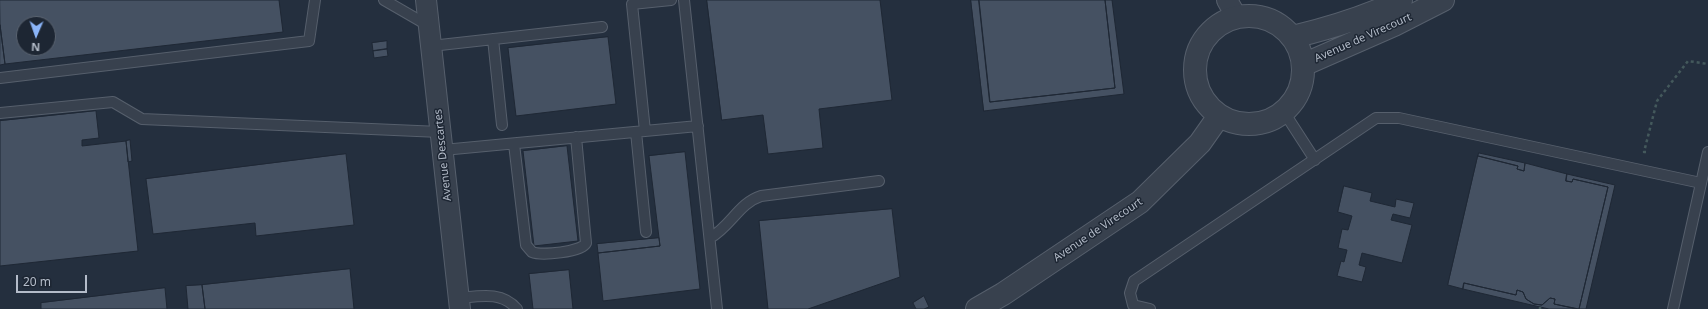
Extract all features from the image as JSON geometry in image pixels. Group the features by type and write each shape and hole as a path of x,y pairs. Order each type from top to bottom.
{"street":[{"name":"Avenue Descartes","path":"426,0 459,303"},
{"name":"Avenue de Virecourt","path":"1293,37 1332,28 1386,8 1401,0"},
{"name":"Avenue de Virecourt","path":"1303,65 1394,25 1443,0"},
{"path":"1232,8 1277,23 1293,37 1300,50 1303,65 1303,78 1293,103 1284,112 1269,121 1252,124 1235,123 1219,116 1206,104 1197,88 1194,70 1197,52 1206,36 1219,24 1232,8"},
{"name":"Avenue de Virecourt","path":"977,309 1004,294 1140,202 1200,143 1219,116"}],"lane":[{"path":"0,78 309,41 315,0"},
{"path":"384,0 429,26"},
{"path":"646,232 632,4 671,0"},
{"path":"684,0 717,309"},
{"path":"431,46 602,27"},
{"path":"493,39 502,125"},
{"path":"0,113 113,102 142,119 441,141 514,144 698,126"},
{"path":"1284,112 1315,160"},
{"path":"1150,309 1133,305 1130,293 1134,281 1376,118 1399,118 1701,183"},
{"path":"514,144 526,245 532,252 540,254 579,249 586,243 576,137"},
{"path":"1673,309 1708,152"},
{"path":"710,238 724,228 751,199 761,196 879,181"},
{"path":"459,303 500,297 517,309"}],"path":[{"path":"1651,154 1644,152 1657,101 1688,61 1708,64"}],"building":[{"path":"0,0 279,0 283,32 5,64 0,25"},
{"path":"707,0 880,0 892,100 819,109 823,148 768,154 763,115 722,120"},
{"path":"971,0 979,0 990,102 1115,88 1105,0 1112,0 1124,94 984,111"},
{"path":"979,0 1105,0 1115,88 990,102"},
{"path":"0,25 5,64 0,65"},
{"path":"608,37 616,104 516,116 508,48"},
{"path":"387,41 387,49 373,51 372,43"},
{"path":"387,49 388,56 374,58 373,51"},
{"path":"96,111 99,138 82,140 82,146 126,141 138,251 0,266 0,121"},
{"path":"130,140 132,161 128,162 126,141"},
{"path":"567,146 578,241 534,246 523,151"},
{"path":"685,152 700,289 603,301 598,253 660,246 649,156"},
{"path":"1479,153 1525,163 1524,171 1517,169 1518,166 1478,156"},
{"path":"346,154 354,225 256,236 255,223 153,234 146,179"},
{"path":"1478,156 1518,166 1517,169 1524,171 1525,163 1567,174 1566,181 1572,182 1573,179 1608,187 1579,309 1554,304 1555,299 1550,298 1542,305 1534,304 1526,299 1523,292 1517,290 1516,295 1464,283 1463,289 1448,285"},
{"path":"1567,174 1615,185 1586,309 1579,309 1608,187 1573,179 1572,182 1566,181"},
{"path":"1344,186 1372,193 1370,201 1395,207 1396,199 1414,203 1410,218 1393,214 1391,220 1412,225 1402,263 1362,253 1359,265 1366,267 1362,282 1337,276 1341,261 1344,262 1347,250 1338,248 1342,229 1348,230 1352,216 1338,212"},
{"path":"892,209 900,277 808,309 768,309 759,221"},
{"path":"659,238 660,246 598,253 597,244"},
{"path":"350,269 354,309 205,309 202,285"},
{"path":"569,270 573,309 533,309 529,274"},
{"path":"1464,283 1516,295 1517,290 1523,292 1526,299 1534,304 1542,305 1550,298 1555,299 1554,304 1577,309 1549,309 1540,307 1463,289"},
{"path":"202,285 205,309 188,309 186,286"},
{"path":"165,288 167,309 41,309 41,303"},
{"path":"924,296 929,307 924,309 916,309 913,303"}]}
